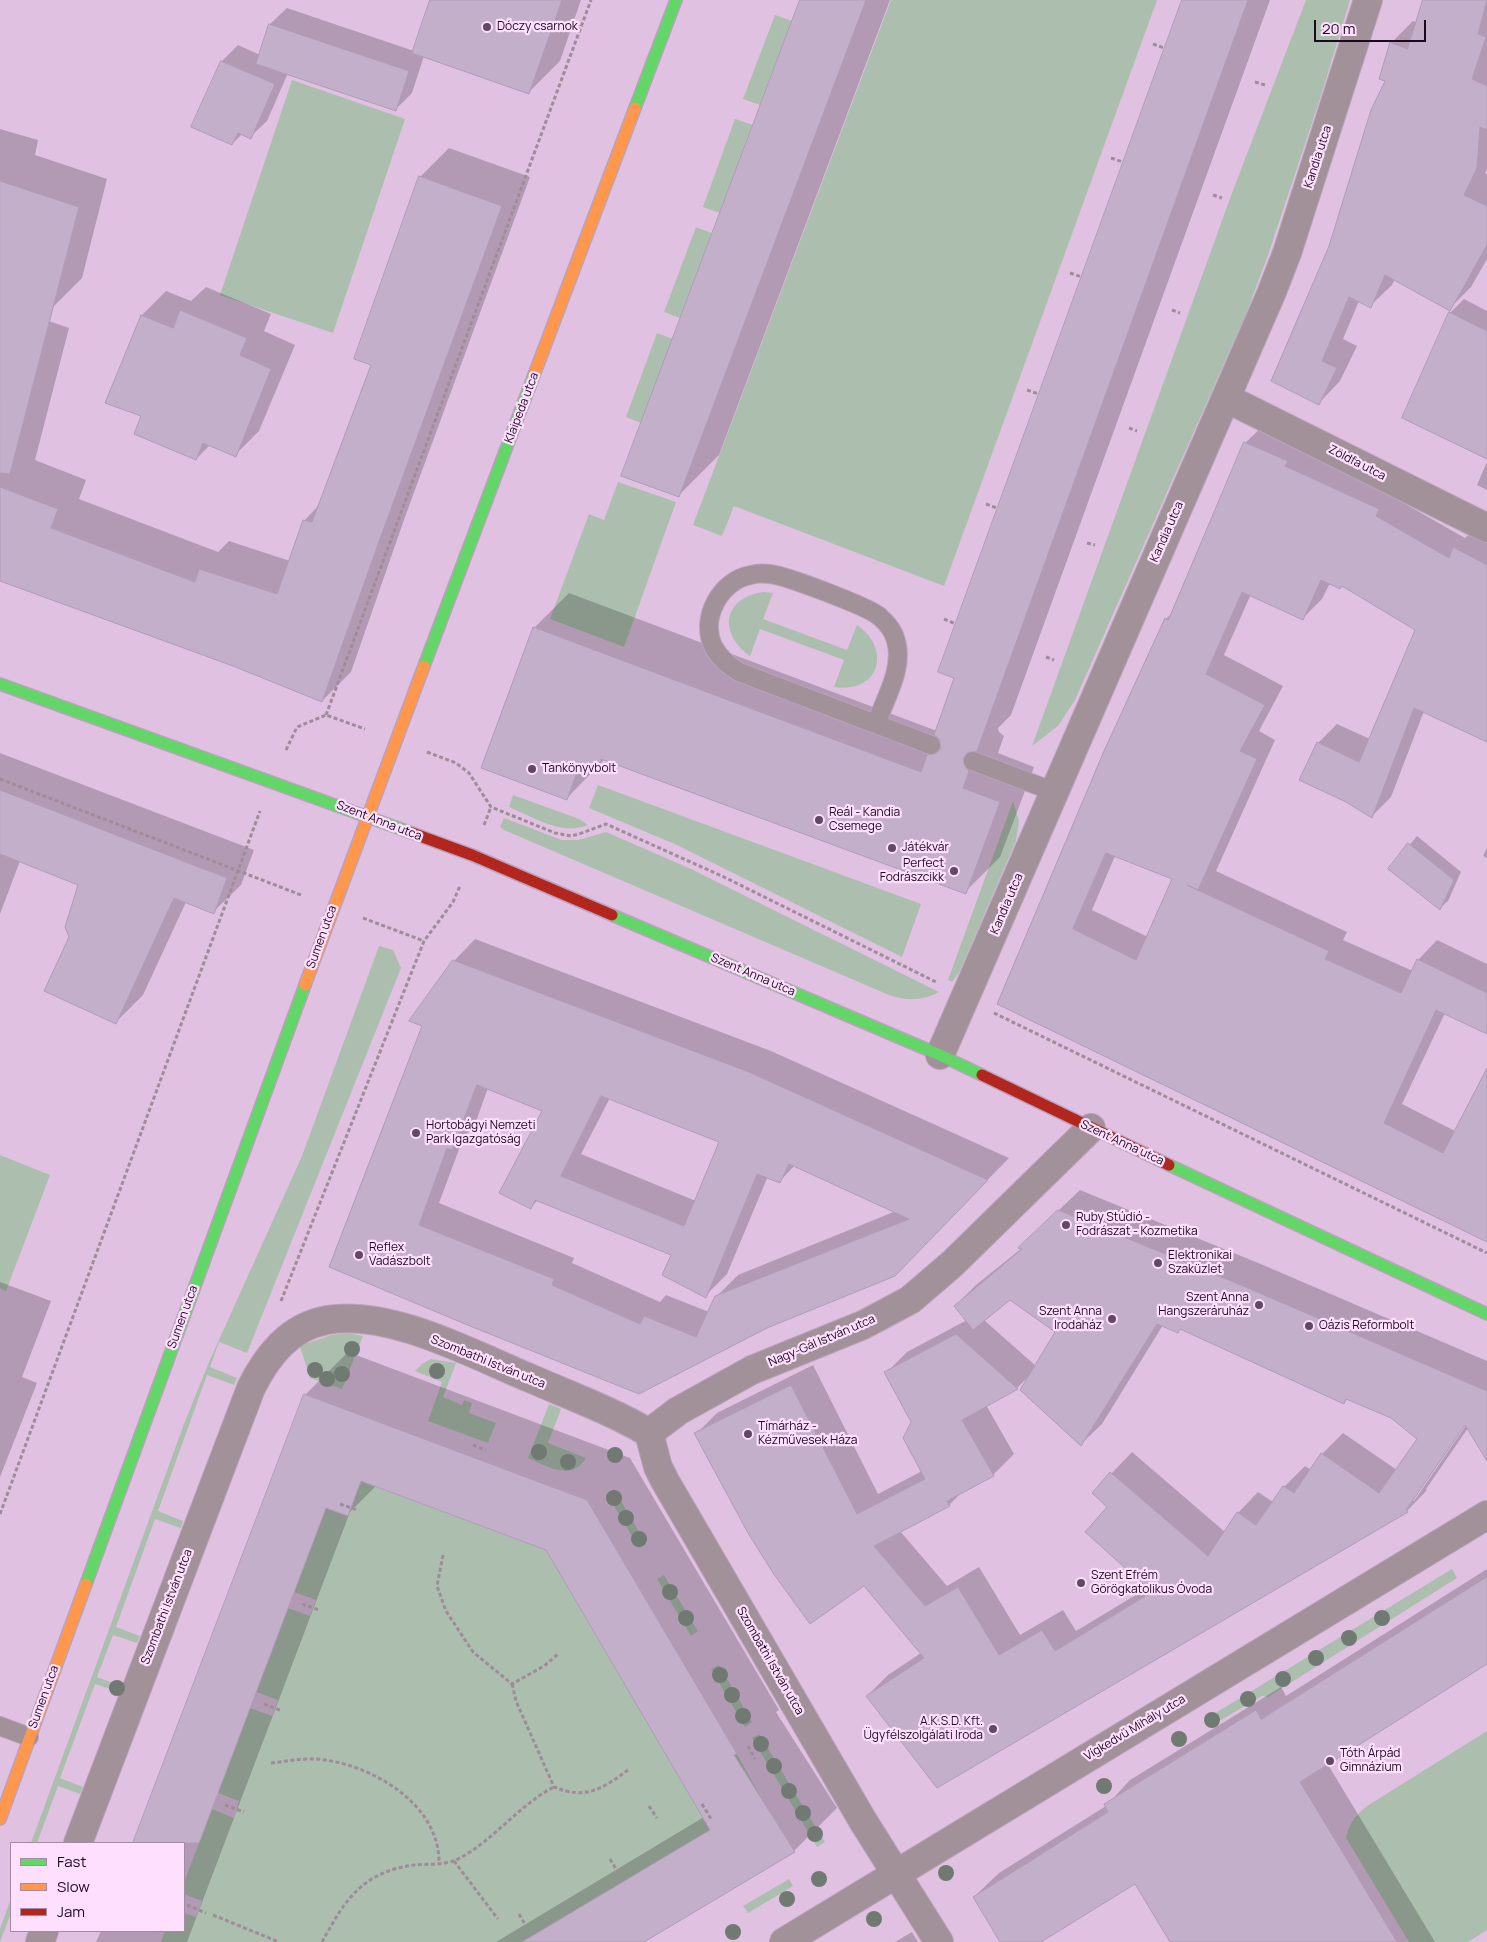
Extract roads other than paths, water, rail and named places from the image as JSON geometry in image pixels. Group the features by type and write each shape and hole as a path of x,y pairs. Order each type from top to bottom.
{"street":[{"name":"Klaipeda utca","path":"367,816 676,0"},
{"name":"Kandia utca","path":"940,1055 1200,458 1228,399 1287,253 1368,0"},
{"name":"Zöldfa utca","path":"1228,399 1487,528"},
{"name":"Szent Anna utca","path":"0,684 472,855 940,1055 1487,1314"},
{"name":"Sumen utca","path":"0,1819 367,816"},
{"name":"Nagy-Gál István utca","path":"648,1433 678,1411 752,1370 864,1325 910,1300 952,1264 1091,1128"},
{"name":"Szombathi István utca","path":"78,1842 251,1388 266,1360 288,1337 301,1328 337,1319 358,1318 393,1324 464,1350 612,1414 648,1433 658,1467 665,1481 863,1821 938,1942"},
{"name":"Vígkedvű Mihály utca","path":"784,1942 1487,1515"}],"lane":[{"path":"876,724 898,660 896,640 892,631 878,616 861,607 768,574 739,578 723,590 713,608 710,622 712,644 723,660 739,672 931,745"},
{"path":"973,761 1055,792"},
{"path":"0,1726 29,1737"}],"place":[{"name":"Dóczy csarnok","path":"487,27"},
{"name":"Tankönyvbolt","path":"532,769"},
{"name":"Reál - Kandia Csemege","path":"819,820"},
{"name":"Játékvár","path":"892,848"},
{"name":"Perfect Fodrászcikk","path":"954,871"},
{"name":"Hortobágyi Nemzeti Park Igazgatóság","path":"416,1133"},
{"name":"Ruby Stúdió - Fodrászat - Kozmetika","path":"1066,1225"},
{"name":"Reflex Vadászbolt","path":"359,1255"},
{"name":"Elektronikai Szaküzlet","path":"1158,1263"},
{"name":"Szent Anna Hangszeráruház","path":"1259,1305"},
{"name":"Szent Anna Irodaház","path":"1112,1319"},
{"name":"Oázis Reformbolt","path":"1309,1326"},
{"name":"Tímárház - Kézművesek Háza","path":"748,1434"},
{"name":"Szent Efrém Görögkatolikus Óvoda","path":"1081,1583"},
{"name":"A.K.S.D. Kft. Ügyfélszolgálati Iroda","path":"993,1729"},
{"name":"Tóth Árpád Gimnázium","path":"1330,1761"}]}
